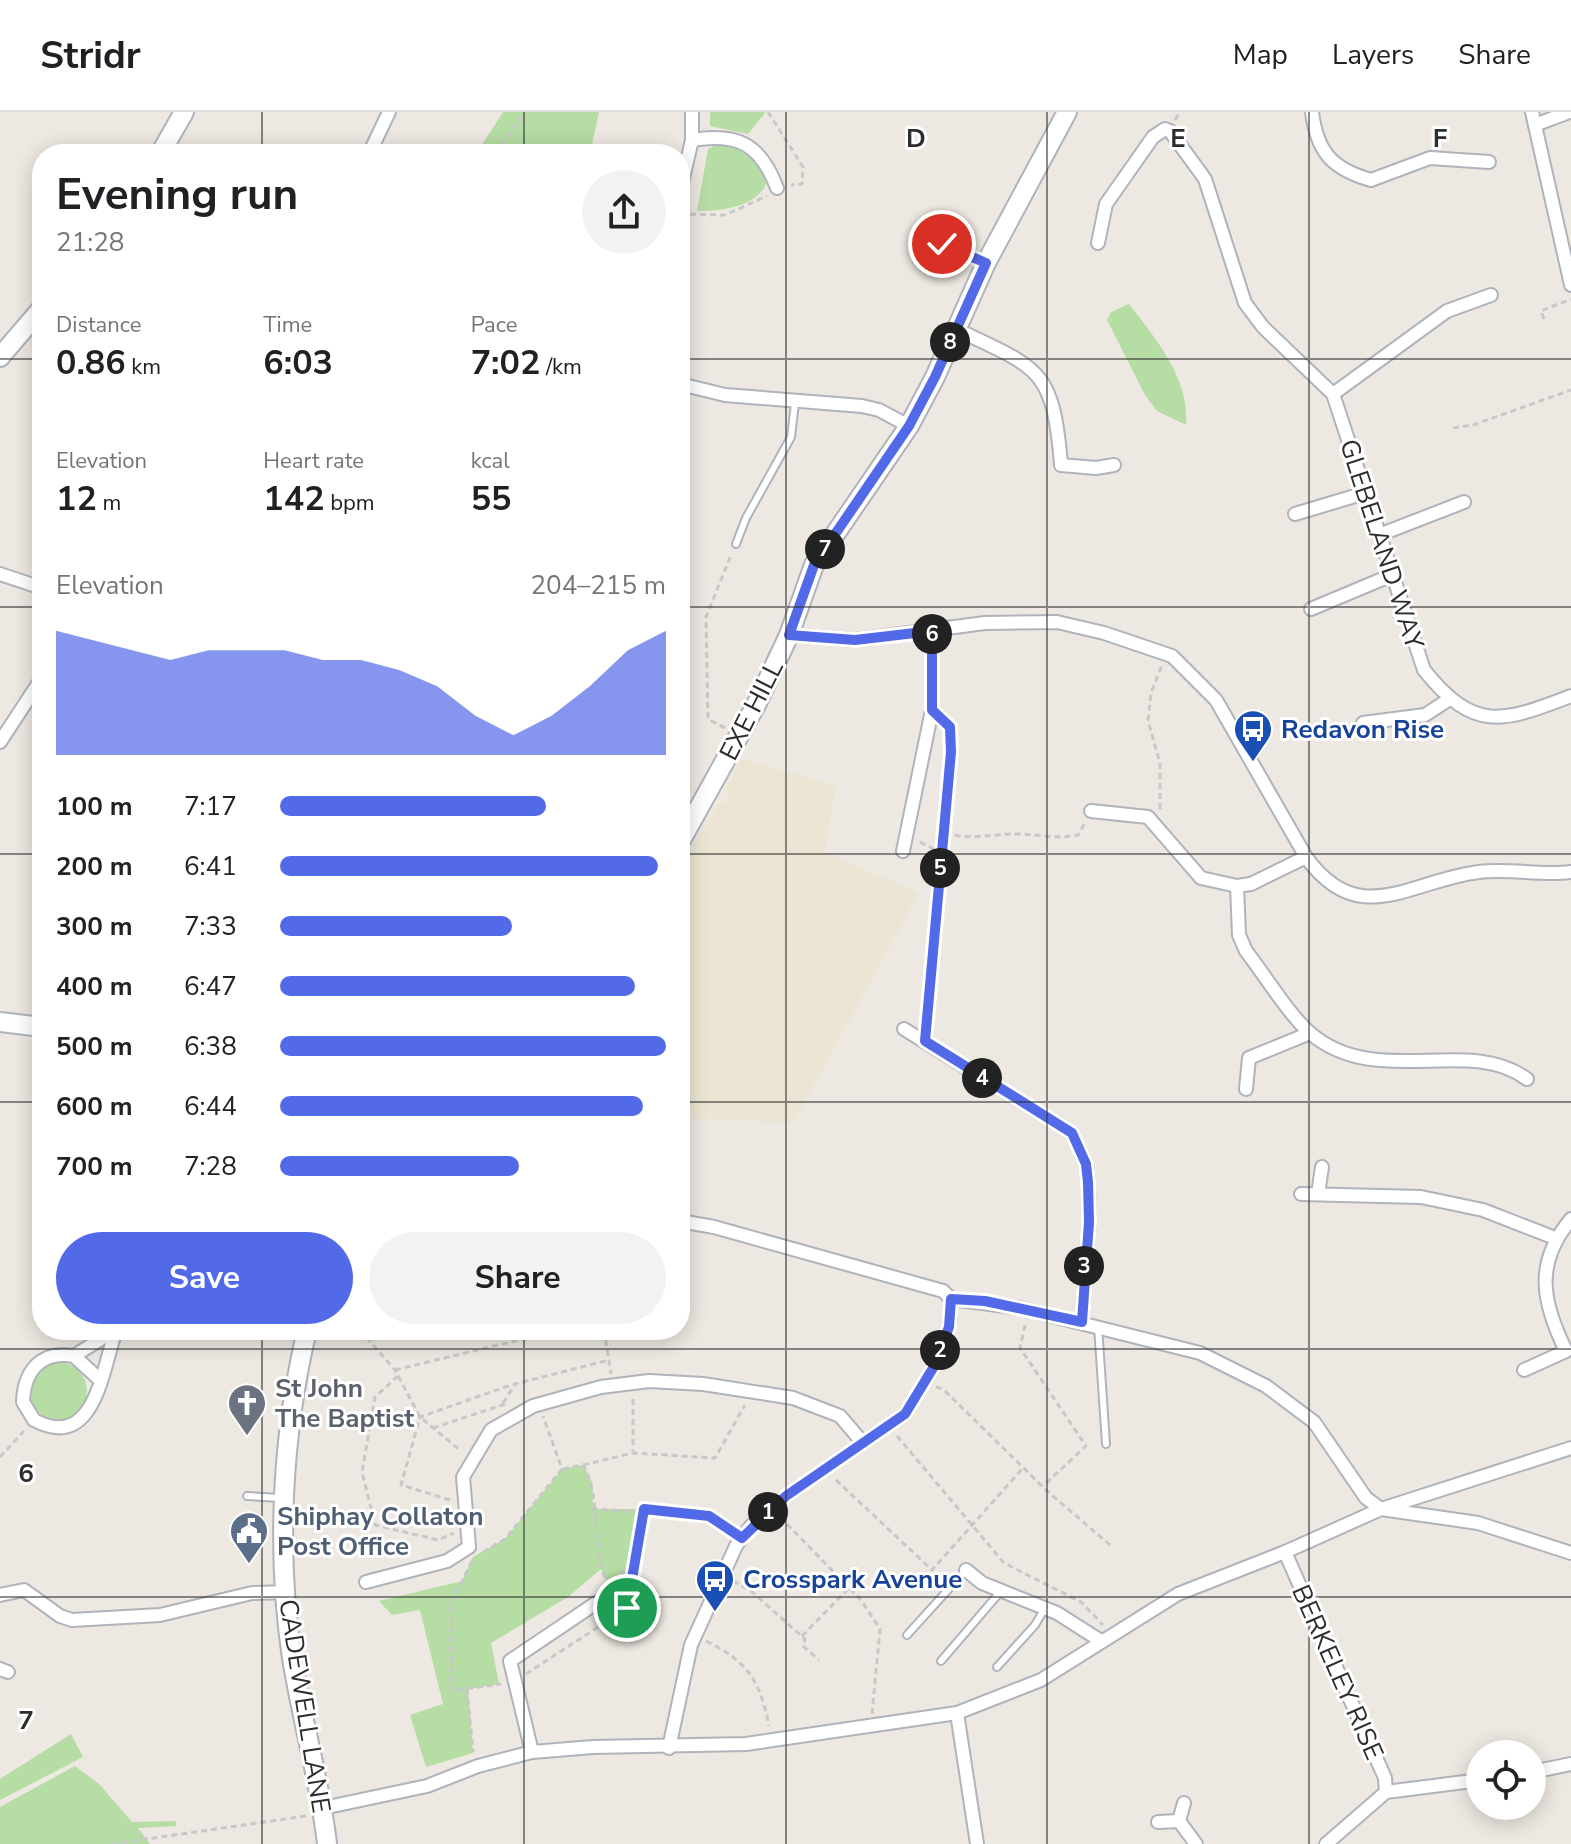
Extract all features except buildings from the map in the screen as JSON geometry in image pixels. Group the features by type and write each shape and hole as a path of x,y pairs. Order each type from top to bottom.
{"street":[{"path":"166,144 184,112"},
{"path":"374,144 389,112"},
{"path":"690,148 692,112"},
{"name":"EXE HILL","path":"690,824 789,635 814,565 909,426 986,263 1067,112"},
{"path":"1312,112 1314,137 1330,159 1341,169 1371,180 1430,158 1489,162"},
{"path":"1569,112 1534,118 1570,278"},
{"name":"GLEBELAND WAY","path":"1098,243 1106,204 1153,137 1165,129 1170,131 1205,179 1245,303 1263,327 1333,394 1424,670 1448,700 1484,717 1505,717 1571,696"},
{"path":"692,140 727,136 739,140 762,159 777,188"},
{"path":"929,261 942,244 945,230"},
{"path":"942,244 986,263"},
{"path":"1333,394 1447,311 1491,295"},
{"path":"0,357 32,320"},
{"path":"956,329 1027,363 1040,374 1053,399 1061,465 1096,468 1114,465"},
{"path":"690,386 725,395 795,403 862,406 879,410 909,426"},
{"path":"1295,514 1365,493"},
{"path":"1379,535 1464,502"},
{"path":"0,574 32,585"},
{"path":"1311,609 1392,575"},
{"path":"789,635 855,640 985,623 1057,622 1104,633 1167,654 1216,700 1306,857 1317,872 1344,892 1384,898 1480,872 1520,869 1553,874 1571,872"},
{"path":"903,851 932,710 932,631"},
{"path":"0,742 32,693"},
{"path":"1363,723 1425,715 1448,700"},
{"path":"1091,811 1123,812 1151,819 1201,878 1237,886 1251,884 1306,857"},
{"path":"1237,886 1239,935 1246,951 1310,1033 1344,1052 1380,1063 1470,1061 1510,1066 1527,1079"},
{"path":"0,1022 32,1026"},
{"path":"904,1029 1072,1133 1086,1164 1088,1182 1089,1222 1082,1322"},
{"path":"1246,1089 1249,1058 1310,1033"},
{"path":"1318,1194 1322,1167"},
{"path":"1301,1194 1421,1197 1483,1210 1555,1238"},
{"path":"1524,1370 1568,1349 1551,1312 1543,1275 1555,1238 1571,1219"},
{"path":"690,1223 943,1291 951,1299 1028,1309 1200,1353 1266,1386 1314,1422 1366,1498 1381,1509 1478,1523 1571,1553"},
{"path":"669,1748 681,1682 696,1635 742,1538 772,1508 905,1414 925,1383 949,1327 951,1299"},
{"path":"74,1356 99,1340"},
{"path":"99,1379 74,1356 60,1354 41,1359 28,1372 23,1402 34,1420 56,1428 72,1426 86,1416 97,1395 112,1340"},
{"name":"CADEWELL LANE","path":"305,1340 291,1415 284,1498 286,1592 294,1670 323,1810 327,1844"},
{"path":"366,1582 447,1561 469,1547 463,1477 491,1430 539,1405 613,1385 703,1384 810,1402 840,1416 863,1443"},
{"path":"323,1810 427,1786 474,1768 532,1752 593,1747 669,1748 772,1740 957,1713 1041,1680 1178,1594 1285,1552 1381,1509 1571,1448"},
{"name":"BERKELEY RISE","path":"1285,1552 1385,1778 1386,1792"},
{"path":"966,1570 982,1583 1045,1608 1106,1638"},
{"path":"0,1595 24,1590 60,1616 72,1620 160,1615 252,1593 286,1592"},
{"path":"532,1752 510,1661 611,1593"},
{"path":"957,1713 977,1844"},
{"path":"1546,1769 1571,1764"},
{"path":"1326,1844 1386,1792 1466,1782"},
{"path":"1179,1821 1184,1803"},
{"path":"1158,1822 1179,1821"},
{"path":"1179,1821 1196,1844"}],"lane":[{"path":"736,544 746,518 791,437 795,403"},
{"path":"1098,1326 1106,1444"},
{"path":"247,1496 284,1498"},
{"path":"907,1635 966,1570"},
{"path":"941,1661 1001,1591"},
{"path":"997,1667 1035,1625 1045,1608"}],"path":[{"path":"503,144 524,112"},
{"path":"1544,319 1541,311 1571,299"},
{"path":"1453,428 1473,425 1571,390"},
{"path":"736,544 706,617 705,664 708,719 739,735"},
{"path":"1151,819 1160,810 1160,763 1148,721 1151,693 1167,654"},
{"path":"925,1041 945,833 950,727 932,710"},
{"path":"945,833 976,837 1021,834 1058,839 1078,835 1091,811"},
{"path":"905,834 941,853"},
{"path":"1028,1309 1020,1348 1086,1446 1042,1487"},
{"path":"369,1340 395,1370 420,1417 457,1449 474,1457"},
{"path":"395,1370 519,1340"},
{"path":"606,1340 613,1385"},
{"path":"420,1417 516,1383 609,1360"},
{"path":"398,1376 375,1397 362,1472 375,1525 438,1540 467,1528"},
{"path":"502,1405 516,1383"},
{"path":"632,1383 633,1453"},
{"path":"925,1383 943,1389 1042,1487 1110,1545"},
{"path":"644,1509 627,1608 513,1682 452,1691 451,1604 473,1557 505,1539 562,1469 633,1453 715,1458 753,1392"},
{"path":"539,1405 562,1469"},
{"path":"420,1417 401,1485 464,1504"},
{"path":"0,1457 34,1420"},
{"path":"888,1428 1004,1563 1081,1602 1106,1638"},
{"path":"583,1465 593,1484 592,1509 601,1569 607,1585 635,1563"},
{"path":"825,1469 932,1570 1023,1468"},
{"path":"772,1508 849,1588 880,1629 872,1726"},
{"path":"592,1509 644,1509 709,1516 742,1538"},
{"path":"722,1576 751,1591 802,1636 803,1646 819,1660"},
{"path":"802,1636 849,1588"},
{"path":"696,1635 737,1656 763,1696 772,1740"},
{"path":"467,1689 474,1768"},
{"path":"112,1844 142,1842 323,1810"}],"shaded area":[{"path":"741,759 836,786 824,852 919,893 794,1122 690,1119 690,850 720,802 726,802 730,794 725,790"}],"green space":[{"path":"503,112 599,112 592,144 482,144"},
{"path":"710,112 765,113 748,134 710,126"},
{"path":"720,143 748,156 767,181 763,190 748,202 717,210 697,211 708,149"},
{"path":"1129,304 1160,346 1177,376 1186,408 1186,425 1157,411 1145,395 1107,320 1111,312"},
{"path":"58,1362 79,1370 87,1391 79,1412 58,1420 37,1412 29,1391 37,1370"},
{"path":"583,1465 593,1484 593,1509 644,1509 627,1608 611,1593 601,1569 568,1597 491,1643 499,1684 468,1689 473,1753 426,1767 410,1715 443,1704 420,1610 392,1615 379,1601 462,1581 473,1557 505,1539 562,1469"},
{"path":"71,1734 83,1757 0,1800 0,1779"},
{"path":"75,1766 99,1784 132,1822 176,1821 176,1826 138,1828 150,1844 0,1844 0,1807"}],"place":[{"name":"Redavon Rise","path":"1253,763"},
{"name":"St John The Baptist","path":"247,1437"},
{"name":"Shiphay Collaton Post Office","path":"249,1565"},
{"name":"Crosspark Avenue","path":"715,1613"}],"route":[{"path":"627,1608 644,1509 709,1516 722,1521 742,1538 751,1526 786,1496 905,1414 918,1398 933,1368 949,1327 951,1299 985,1301 1082,1322 1089,1222 1088,1182 1086,1164 1072,1133 1053,1118 925,1041 951,752 950,727 932,710 932,631 855,640 789,635 814,565 909,426 935,377 986,263 942,244"}]}
